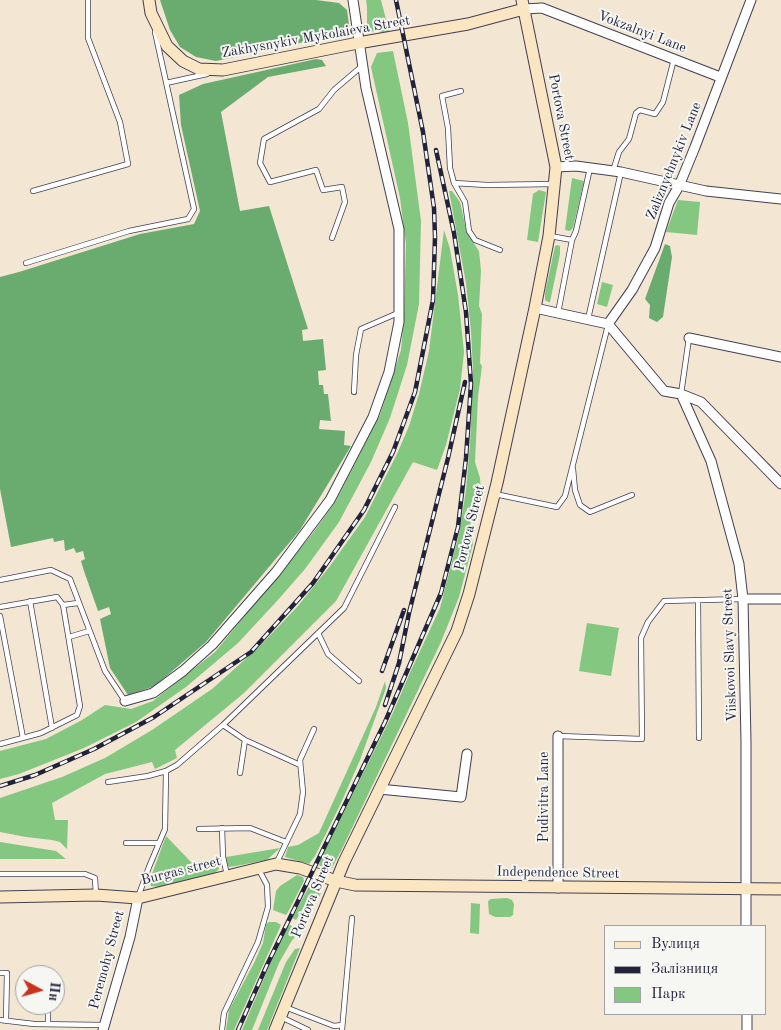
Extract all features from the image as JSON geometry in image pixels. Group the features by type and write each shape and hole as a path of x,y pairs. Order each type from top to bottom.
{"street":[{"name":"Zakhysnykiv Mykolaieva Street","path":"149,0 151,13 167,46 182,60 199,68 223,70 358,43 468,24 523,5"},
{"path":"125,701 153,694 183,671 212,645 276,572 330,500 373,417 389,372 400,322 399,229 362,66 353,0"},
{"name":"Zaliznychnykiv Lane","path":"608,324 632,290 655,248 669,203 680,186 720,77 751,0"},
{"name":"Vokzalnyi Lane","path":"523,5 542,8 720,77"},
{"name":"Portova Street","path":"275,1030 336,881 457,631 470,594 536,308 549,236 556,167 523,5"},
{"path":"556,167 576,166 618,172 706,191 781,198"},
{"path":"536,308 608,324 664,391 681,394 701,402 781,484"},
{"path":"689,338 781,356"},
{"name":"Viiskovoi Slavy Street","path":"681,394 711,461 739,564 744,599 746,925"},
{"path":"744,599 781,599"},
{"name":"Pudivitra Lane","path":"558,736 558,888"},
{"path":"379,789 461,796 467,754"},
{"name":"Burgas street","path":"0,897 96,895 138,898 257,867 276,864 300,868 336,881"},
{"name":"Independence Street","path":"336,881 355,886 781,889"},
{"name":"Peremohy Street","path":"104,1028 130,937 138,898"},
{"path":"747,1015 747,1030"}],"lane":[{"path":"33,191 128,164 120,122 88,38 88,0"},
{"path":"26,263 129,231 188,219 194,209 151,13"},
{"path":"588,319 618,172 619,152 628,139 636,113 640,110 655,114 663,102 674,59"},
{"path":"332,238 345,202 342,187 323,190 316,170 270,182 260,163 264,139 319,110 334,90 362,66"},
{"path":"166,83 223,70"},
{"path":"461,91 442,96 448,128 450,168 454,183 465,202 469,231 475,240 500,250"},
{"path":"558,313 572,240 576,231 590,168"},
{"path":"454,183 487,185 554,184"},
{"path":"549,236 572,240"},
{"path":"354,392 356,355 361,329 400,313"},
{"path":"494,494 557,507 564,496 573,465 608,324"},
{"path":"681,394 689,338"},
{"path":"573,465 580,505 590,512 632,495"},
{"path":"108,782 148,776 166,771 177,765 223,725 344,608 395,507"},
{"path":"0,580 51,570 70,579 105,671 125,701"},
{"path":"0,607 57,597 63,605 80,706 77,716 52,728 41,733 0,744"},
{"path":"558,736 642,739 641,638 648,622 664,600 744,599"},
{"path":"698,600 699,738"},
{"path":"30,602 52,728"},
{"path":"63,605 78,603"},
{"path":"0,616 23,738"},
{"path":"69,637 89,631"},
{"path":"318,633 328,654 359,681"},
{"path":"223,725 245,740 300,765"},
{"path":"276,864 300,814 303,792 300,760 314,729"},
{"path":"240,773 245,740"},
{"path":"138,898 165,829 166,771"},
{"path":"199,828 250,828 286,842"},
{"path":"222,828 223,857 227,875"},
{"path":"126,843 159,843"},
{"path":"222,1030 224,1013 258,942 268,907 267,885 257,867"},
{"path":"0,874 85,874 95,878 96,895"},
{"path":"282,1012 342,1028 352,918"},
{"path":"0,973 7,973 3,1020 34,1024 48,1023 104,1028"},
{"path":"282,1012 308,1030"},
{"path":"48,1015 48,1023"}],"green space":[{"path":"160,0 316,0 339,3 347,10 350,32 216,61 196,57 180,47 170,30"},
{"path":"366,0 381,0 389,31 383,33 371,31 367,25"},
{"path":"393,51 408,123 421,221 419,304 407,365 390,418 371,462 339,522 305,569 277,601 238,643 186,687 136,722 84,748 19,774 0,779 0,751 46,739 82,720 105,705 131,709 153,701 215,652 313,533 336,501 380,415 401,350 406,244 400,198 371,67 377,53"},
{"path":"316,59 322,60 326,66 268,77 221,112 240,211 269,206 308,329 302,330 303,341 323,339 326,370 318,371 319,385 323,385 324,394 328,394 331,421 320,420 319,429 345,431 344,445 351,446 300,530 206,642 155,686 128,695 110,668 100,619 111,614 109,607 98,611 81,561 85,559 83,551 76,553 74,548 65,551 64,540 54,542 53,538 11,547 0,489 0,277 140,234 194,224 200,211 181,125 179,95 203,84"},
{"path":"572,178 584,181 573,228 570,231 565,230"},
{"path":"539,190 546,192 538,242 527,240 533,194"},
{"path":"449,191 452,191 460,202 467,233 479,251 481,271 479,306 482,314 480,363 482,366 478,397 475,462 480,478 481,491 472,501 470,530 473,544 459,597 441,642 342,849 332,868 325,869 319,865 320,860 392,715 440,608 459,534 466,490 470,444 473,370 466,283"},
{"path":"678,200 700,202 697,235 666,232"},
{"path":"444,230 450,249 458,295 464,352 460,389 446,445 437,470 413,462 336,601 244,693 175,750 177,758 155,769 152,762 105,774 52,803 55,820 68,820 67,849 60,842 0,832 0,798 62,777 105,758 152,730 212,689 259,647 298,606 330,566 365,517 409,426 429,351"},
{"path":"665,244 670,246 672,257 663,317 657,322 649,318 650,305 645,299"},
{"path":"555,246 560,246 560,254 550,302 548,302 545,300 545,293"},
{"path":"602,282 613,285 607,307 597,304"},
{"path":"587,623 619,628 611,676 579,671"},
{"path":"385,681 386,688 360,760 315,856 309,864 285,857 288,847 298,845 319,833 376,707"},
{"path":"166,836 192,863 219,858 219,869 215,873 158,887 151,886 149,882"},
{"path":"0,842 56,851 66,859 0,859"},
{"path":"280,848 267,860 229,867 227,865 226,857"},
{"path":"297,875 303,877 304,881 286,915 273,910 276,891 280,886"},
{"path":"312,881 320,885 321,893 317,900 304,907 296,920 292,918"},
{"path":"507,898 512,900 514,904 513,915 510,917 495,917 489,914 488,901 491,899"},
{"path":"471,903 480,904 479,934 470,933"},
{"path":"276,922 281,925 234,1030 226,1030 229,1010 254,963 263,943 266,924"},
{"path":"290,925 296,929 297,934 279,963 252,1030 242,1030 280,941"},
{"path":"300,948 267,1030 258,1030 286,962 295,949"}],"railway":[{"path":"0,786 35,775 94,749 154,717 251,652 313,583 364,510 393,452 415,392 433,300 434,208 423,132 396,0"},
{"path":"238,1030 267,965 385,722 441,593 458,527 466,458 471,384 466,312 454,233 436,150"},
{"path":"385,705 399,663 409,613 465,382"},
{"path":"382,671 404,610"}]}
